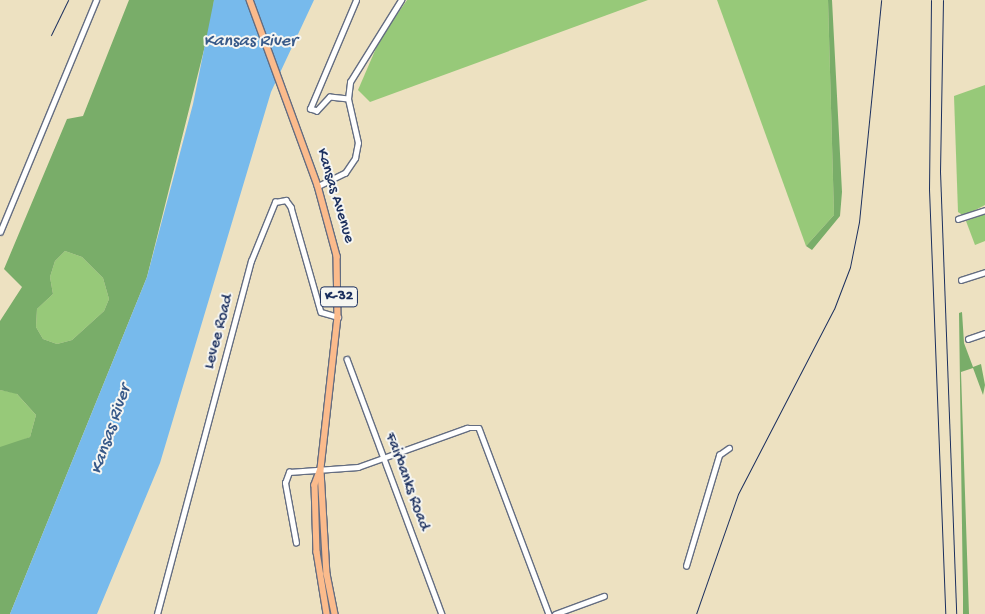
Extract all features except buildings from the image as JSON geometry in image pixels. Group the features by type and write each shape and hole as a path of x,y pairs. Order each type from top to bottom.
{"main road":[{"name":"Kansas Avenue","path":"250,0 318,186 337,256 338,317 321,469 327,574 336,614"},
{"name":"Kansas Avenue","path":"321,469 315,485 314,512 327,614"}],"street":[{"path":"0,232 96,0"},
{"path":"348,100 330,98 317,111 310,109 356,0"},
{"path":"318,186 344,173 355,158 357,135 348,100 357,66 401,0"},
{"name":"Levee Road","path":"157,614 251,261 275,202 286,200 292,207 321,312 338,317"},
{"path":"958,219 985,210"},
{"path":"961,280 985,272"},
{"path":"968,339 985,333"},
{"name":"Fairbanks Road","path":"347,360 442,614"},
{"path":"296,543 286,476 292,471 350,469 467,428 479,428 549,614"},
{"path":"686,566 719,454 729,448"},
{"path":"554,614 604,596"}],"green space":[{"path":"129,0 214,0 213,14 147,277 10,614 0,614 0,447 30,437 36,415 17,394 0,390 0,321 22,287 4,269 67,119 83,116","holes":["65,251 82,257 103,278 109,299 104,311 72,340 57,344 43,339 36,327 37,309 53,294 50,277 55,261"]},
{"path":"407,0 648,0 370,102 358,90 380,39"},
{"path":"717,0 828,0 834,215 806,246"},
{"path":"828,0 832,0 842,192 840,216 812,250 806,246 834,215"},
{"path":"985,85 985,205 964,216 958,212 954,96"},
{"path":"985,214 985,241 975,245 966,221"},
{"path":"65,251 82,257 103,278 109,299 104,311 72,340 57,344 43,339 36,327 37,309 53,294 50,277 55,261"},
{"path":"962,312 964,343 973,367 981,364 985,385 983,395 973,368 961,372 969,614 963,614 959,313"},
{"path":"0,390 16,393 36,415 30,437 4,448 0,447"}],"water":[{"name":"Kansas River","path":"214,0 314,0 271,92 160,463 97,614 10,614 147,277 193,104"}],"railway":[{"path":"51,35 68,0"},
{"path":"696,614 738,494 834,309 850,267 859,222 881,0"},
{"path":"931,0 929,189 945,614"},
{"path":"943,0 940,171 956,614"}]}
